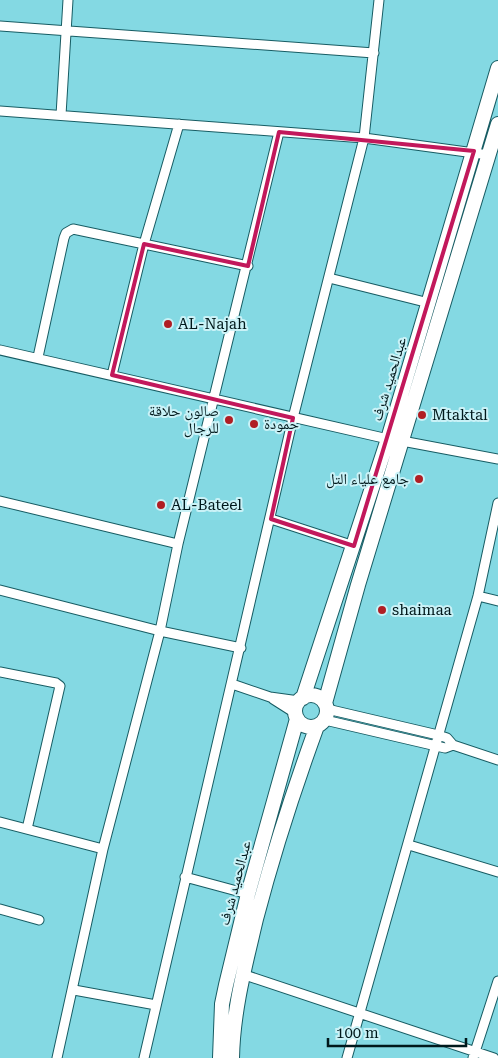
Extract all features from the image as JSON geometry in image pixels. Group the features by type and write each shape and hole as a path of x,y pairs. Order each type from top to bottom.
{"main road":[{"name":"عبدالحميد شرف","path":"220,1058 222,1004 248,894 298,707 354,546 388,439 498,68"},
{"name":"عبدالحميد شرف","path":"232,1058 234,1017 242,974 280,835 324,714 402,441 498,124"},
{"path":"315,696 324,714 304,726 298,707 315,696"}],"street":[{"path":"61,115 68,0"},
{"path":"144,1058 185,877 241,648 293,418 364,138 379,0"},
{"path":"0,26 374,53"},
{"path":"0,111 364,138 474,151 489,155"},
{"path":"112,375 144,244 179,124"},
{"path":"57,1058 74,990 103,849 160,631 178,544 248,266 279,132"},
{"path":"38,357 66,232 78,229 248,266"},
{"path":"329,278 429,303"},
{"path":"0,350 38,357 388,439"},
{"path":"402,441 498,459"},
{"path":"0,500 178,544"},
{"path":"347,1058 409,845 478,596 498,503"},
{"path":"270,519 354,546"},
{"path":"0,590 160,631 241,648"},
{"path":"478,596 498,601"},
{"path":"0,672 56,683 60,686 28,829"},
{"path":"232,684 298,707"},
{"path":"324,714 438,735 447,738 453,745 498,760"},
{"path":"324,714 445,748 453,745"},
{"path":"0,822 103,849"},
{"path":"409,845 498,872"},
{"path":"185,877 248,894"},
{"path":"0,909 39,920"},
{"path":"242,974 360,1013 474,1054 494,1058"},
{"path":"474,1054 498,981"},
{"path":"74,990 156,1005"}],"highlighted area":[{"path":"279,132 474,151 354,546 271,519 293,418 112,375 144,244 248,266"}],"place":[{"name":"AL-Najah","path":"168,324"},
{"name":"Mtaktal","path":"422,415"},
{"name":"صالون حلاقة للرجال","path":"229,420"},
{"name":"حمودة","path":"254,424"},
{"name":"جامع علياء التل","path":"419,479"},
{"name":"AL-Bateel","path":"161,505"},
{"name":"shaimaa","path":"382,610"}]}
